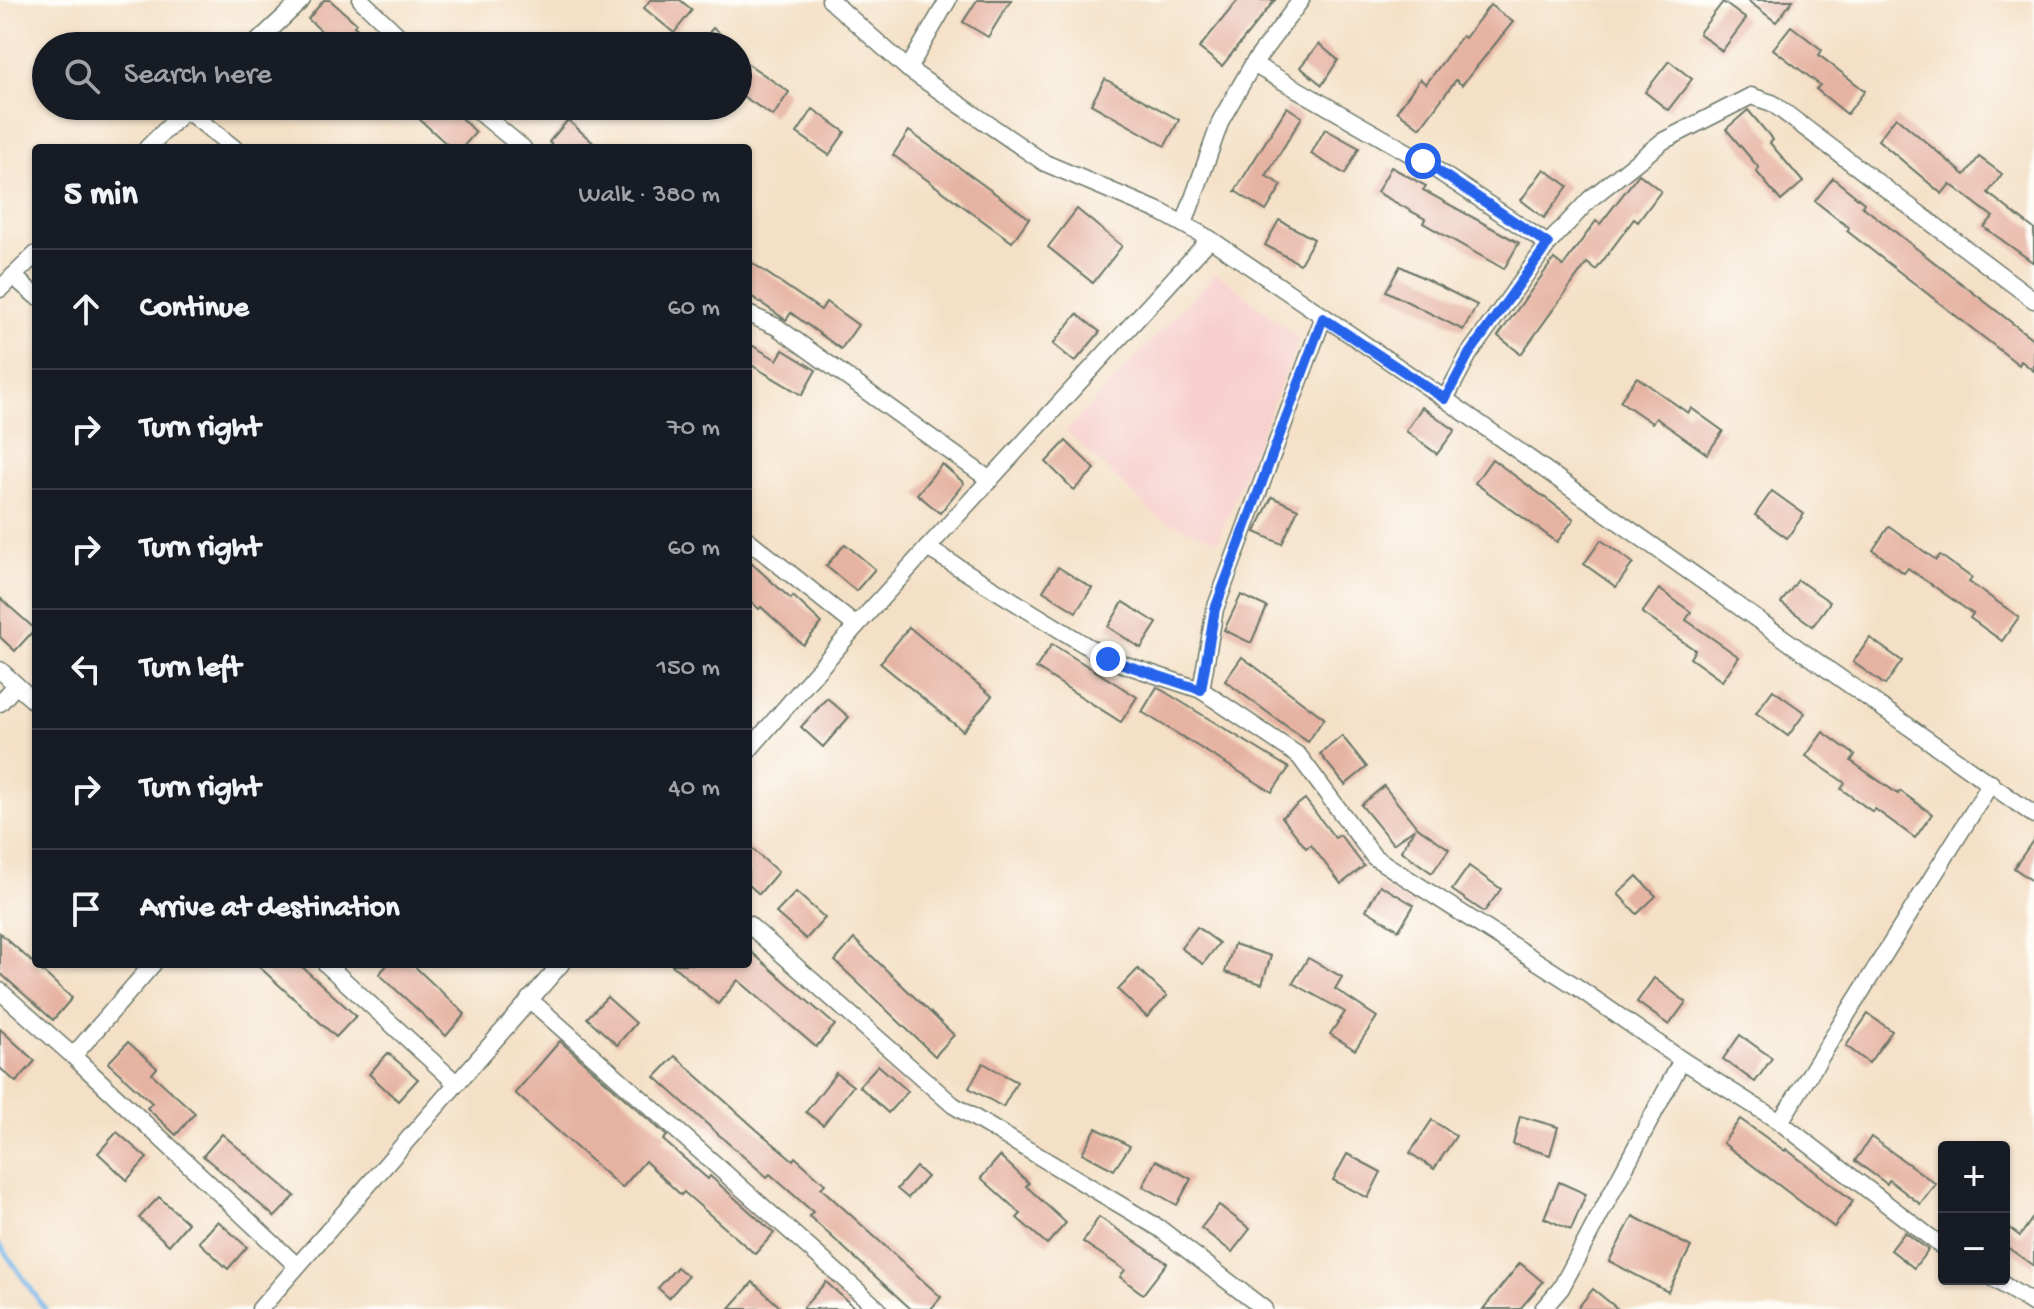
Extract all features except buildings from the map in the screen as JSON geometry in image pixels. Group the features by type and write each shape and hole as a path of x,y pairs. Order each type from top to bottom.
{"street":[{"path":"268,32 302,0"},
{"path":"361,0 394,32"},
{"path":"830,0 908,69 1045,163 1161,212 1210,239 1445,399 2034,815"},
{"path":"908,69 948,0"},
{"path":"1184,224 1221,120 1253,64 1301,0"},
{"path":"1253,64 1423,161 1548,244"},
{"path":"1445,399 1469,354 1548,244 1590,199 1663,141 1751,96 1772,103 2034,300"},
{"path":"151,144 176,120"},
{"path":"202,120 229,144"},
{"path":"489,120 518,144"},
{"path":"752,746 856,626 1210,239"},
{"path":"0,289 32,258"},
{"path":"13,276 32,293"},
{"path":"752,316 777,327 990,480"},
{"path":"1201,690 1215,609 1323,318"},
{"path":"752,543 856,626"},
{"path":"927,548 1108,659 1201,690 1299,756 1374,857 1780,1122 1938,1243"},
{"path":"0,670 32,699"},
{"path":"0,703 16,685"},
{"path":"1780,1122 1991,783"},
{"path":"752,928 953,1105 1159,1228 1264,1309"},
{"path":"73,1056 150,968"},
{"path":"330,968 456,1083"},
{"path":"260,1309 557,968"},
{"path":"0,991 297,1266"},
{"path":"529,999 878,1309"},
{"path":"1543,1309 1561,1288 1682,1060"},
{"path":"2004,1285 2034,1304"}],"shaded area":[{"path":"1216,273 1299,338 1218,541 1159,518 1066,431"}],"waterway":[{"path":"0,1245 45,1309"}],"route":[{"path":"1108,659 1201,690 1215,609 1323,318 1445,399 1469,354 1548,244 1423,161"}]}
